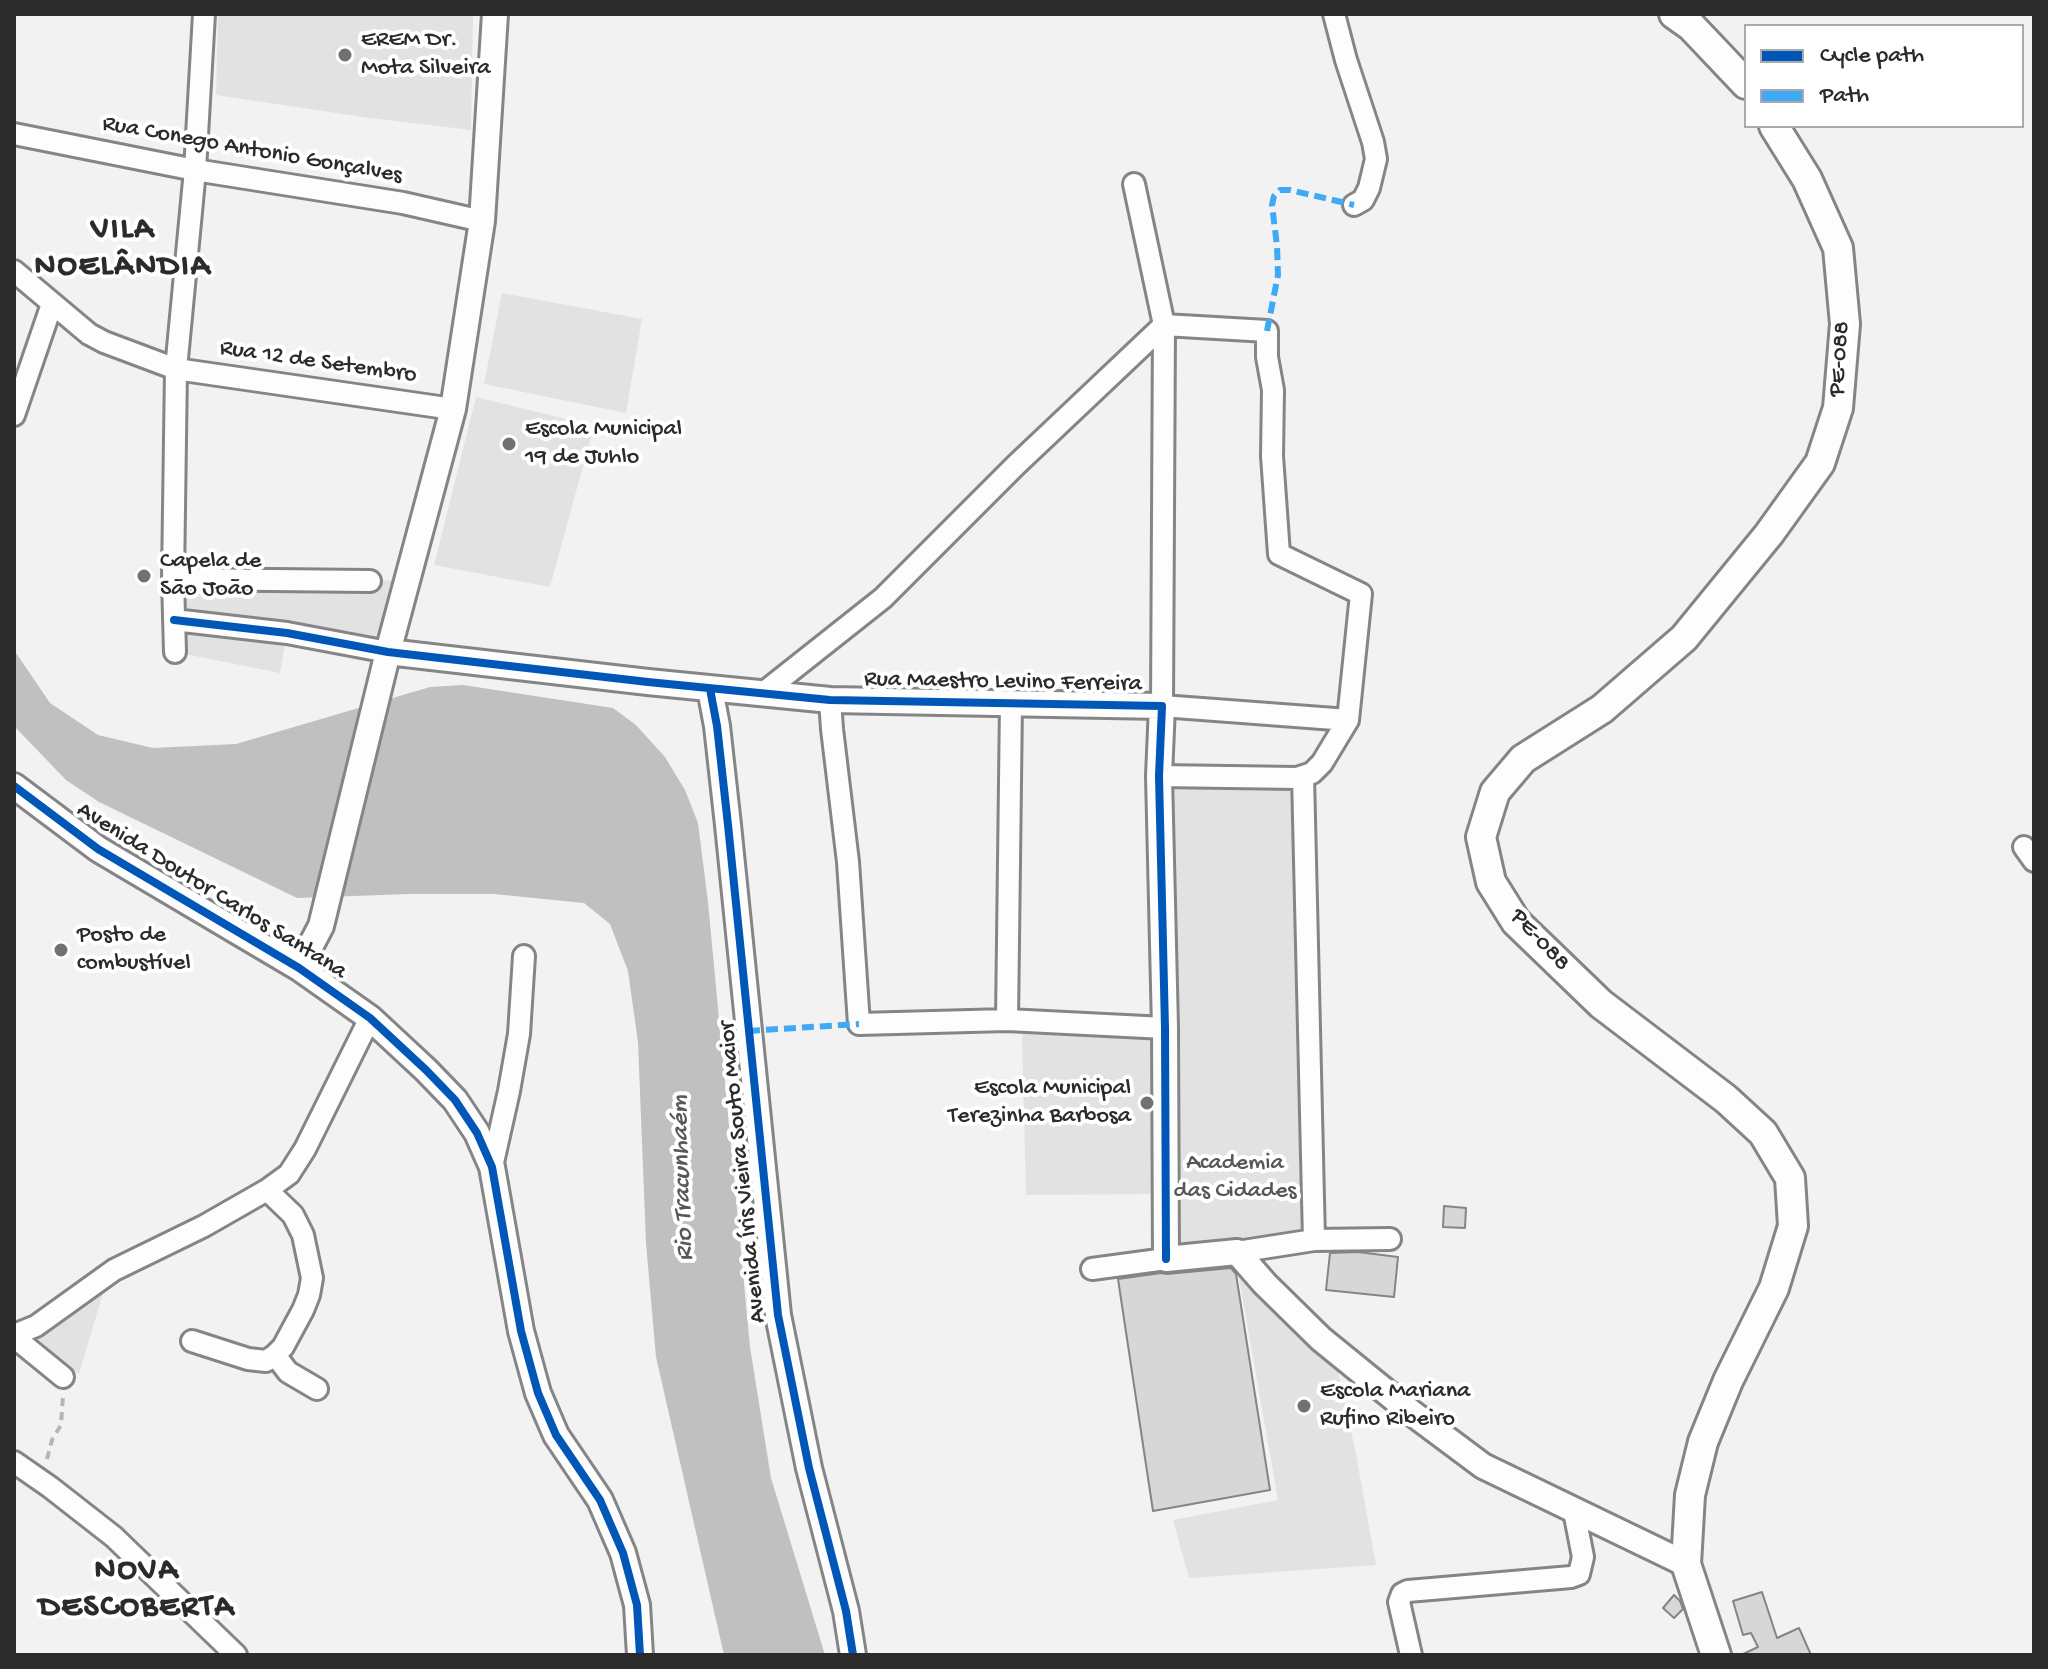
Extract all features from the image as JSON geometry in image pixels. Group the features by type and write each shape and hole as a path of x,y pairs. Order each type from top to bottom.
{"main road":[{"path":"1674,14 1691,26 1744,82"},
{"name":"PE-088","path":"1716,1655 1686,1564 1690,1495 1703,1442 1728,1381 1774,1288 1793,1226 1790,1178 1763,1133 1726,1099 1601,1004 1516,922 1491,882 1481,837 1495,792 1523,759 1602,709 1684,638 1769,534 1820,463 1838,408 1845,324 1838,248 1807,179 1775,128"}],"street":[{"path":"175,652 176,369 195,170 204,14"},
{"path":"299,968 321,926 386,661 453,409 482,221 495,14"},
{"path":"1334,14 1376,159 1369,188 1363,200 1354,205"},
{"name":"Rua Conego Antonio Gonçalves","path":"14,134 195,170 403,203 482,221"},
{"path":"1134,184 1164,325 1162,706 1348,720"},
{"name":"Rua 12 de Setembro","path":"14,271 97,338 176,369 453,409"},
{"path":"14,415 52,304"},
{"path":"763,693 883,598 1016,465 1164,325 1267,331 1267,357 1273,390 1272,456 1279,554 1361,594 1348,720 1322,763 1312,773 1297,778 1159,776"},
{"path":"173,579 370,581"},
{"path":"174,620 287,633 386,661"},
{"name":"Rua Maestro Levino Ferreira","path":"386,661 830,700 1162,706 1159,776 1166,1259"},
{"name":"Avenida Íris Vieira Souto Maior","path":"710,689 728,825 778,1315 809,1468 846,1611 853,1655"},
{"path":"830,700 848,862 859,1024 1007,1020 1165,1028"},
{"path":"1007,1020 1011,703"},
{"path":"1303,776 1314,1240"},
{"name":"Avenida Doutor Carlos Santana","path":"14,786 98,849 299,968 370,1018 455,1100 477,1133 492,1167 521,1331 538,1393 556,1435 600,1500 623,1553 637,1605 640,1655"},
{"path":"492,1167 519,1034 524,956"},
{"path":"63,1377 14,1336 36,1326 114,1270 204,1226 289,1174 370,1018"},
{"path":"192,1341 248,1359 266,1361 275,1355 289,1336 303,1310 312,1278 303,1235 293,1215 267,1190"},
{"path":"1092,1269 1314,1240 1390,1239"},
{"path":"1237,1252 1321,1339 1483,1466 1686,1564"},
{"path":"275,1355 288,1372 317,1389"},
{"path":"14,1462 114,1537 236,1655"},
{"path":"1411,1655 1399,1602 1402,1594 1579,1574 1583,1557 1574,1511"}],"path":[{"path":"47,1459 52,1440 61,1425 63,1377"}],"shaded area":[{"name":"EREM Dr. Mota Silveira","path":"218,14 473,14 471,130 216,95"},
{"path":"502,293 642,319 626,413 484,384"},
{"path":"476,397 594,426 550,587 434,565"},
{"path":"173,579 404,580 385,651 287,633 280,673 175,652"},
{"name":"Academia das Cidades","path":"1159,776 1290,783 1308,1227 1237,1252 1166,1259"},
{"path":"1022,1034 1150,1035 1151,1194 1026,1195"},
{"name":"Escola Mariana Rufino Ribeiro","path":"1239,1278 1336,1364 1376,1565 1189,1578 1173,1520 1278,1500"},
{"path":"106,1283 79,1374 33,1343"}],"water":[{"name":"Rio Tracunhaém","path":"14,650 50,703 98,735 153,748 236,744 430,687 463,685 613,708 636,725 665,757 685,790 698,823 750,1347 771,1478 825,1655 724,1655 656,1357 646,1243 638,1042 628,971 610,924 584,903 494,894 297,898 99,802 66,780 14,726"}],"building":[{"path":"1444,1206 1466,1208 1465,1228 1443,1227"},
{"path":"1358,1252 1398,1257 1394,1297 1326,1290 1330,1253"},
{"path":"1231,1268 1236,1274 1270,1490 1153,1511 1118,1279"},
{"path":"1762,1592 1777,1638 1799,1628 1811,1655 1741,1655 1758,1647 1751,1633 1743,1635 1733,1601"},
{"path":"1674,1595 1683,1609 1674,1618 1663,1608"}],"marked path":[{"path":"1267,331 1278,275 1272,205 1274,196 1280,190 1290,190 1354,205"},
{"path":"748,1031 859,1024"}],"cycle path":[{"path":"174,620 287,633 388,652 830,700 1162,706 1159,776 1166,1259"},
{"path":"710,689 728,825 778,1315 809,1468 846,1611 853,1655"},
{"path":"14,786 98,849 299,968 370,1018 455,1100 477,1133 492,1167 521,1331 538,1393 556,1435 600,1500 623,1553 637,1605 640,1655"}],"place":[{"name":"EREM Dr. Mota Silveira","path":"345,55"},
{"name":"Escola Municipal 19 de Juhlo","path":"509,444"},
{"name":"Capela de São João","path":"144,576"},
{"name":"Posto de combustível","path":"61,950"},
{"name":"Escola Municipal Terezinha Barbosa","path":"1147,1103"},
{"name":"Escola Mariana Rufino Ribeiro","path":"1304,1406"}],"district":[{"name":"VILA NOELÂNDIA","path":"123,250"},
{"name":"NOVA DESCOBERTA","path":"137,1590"}]}
